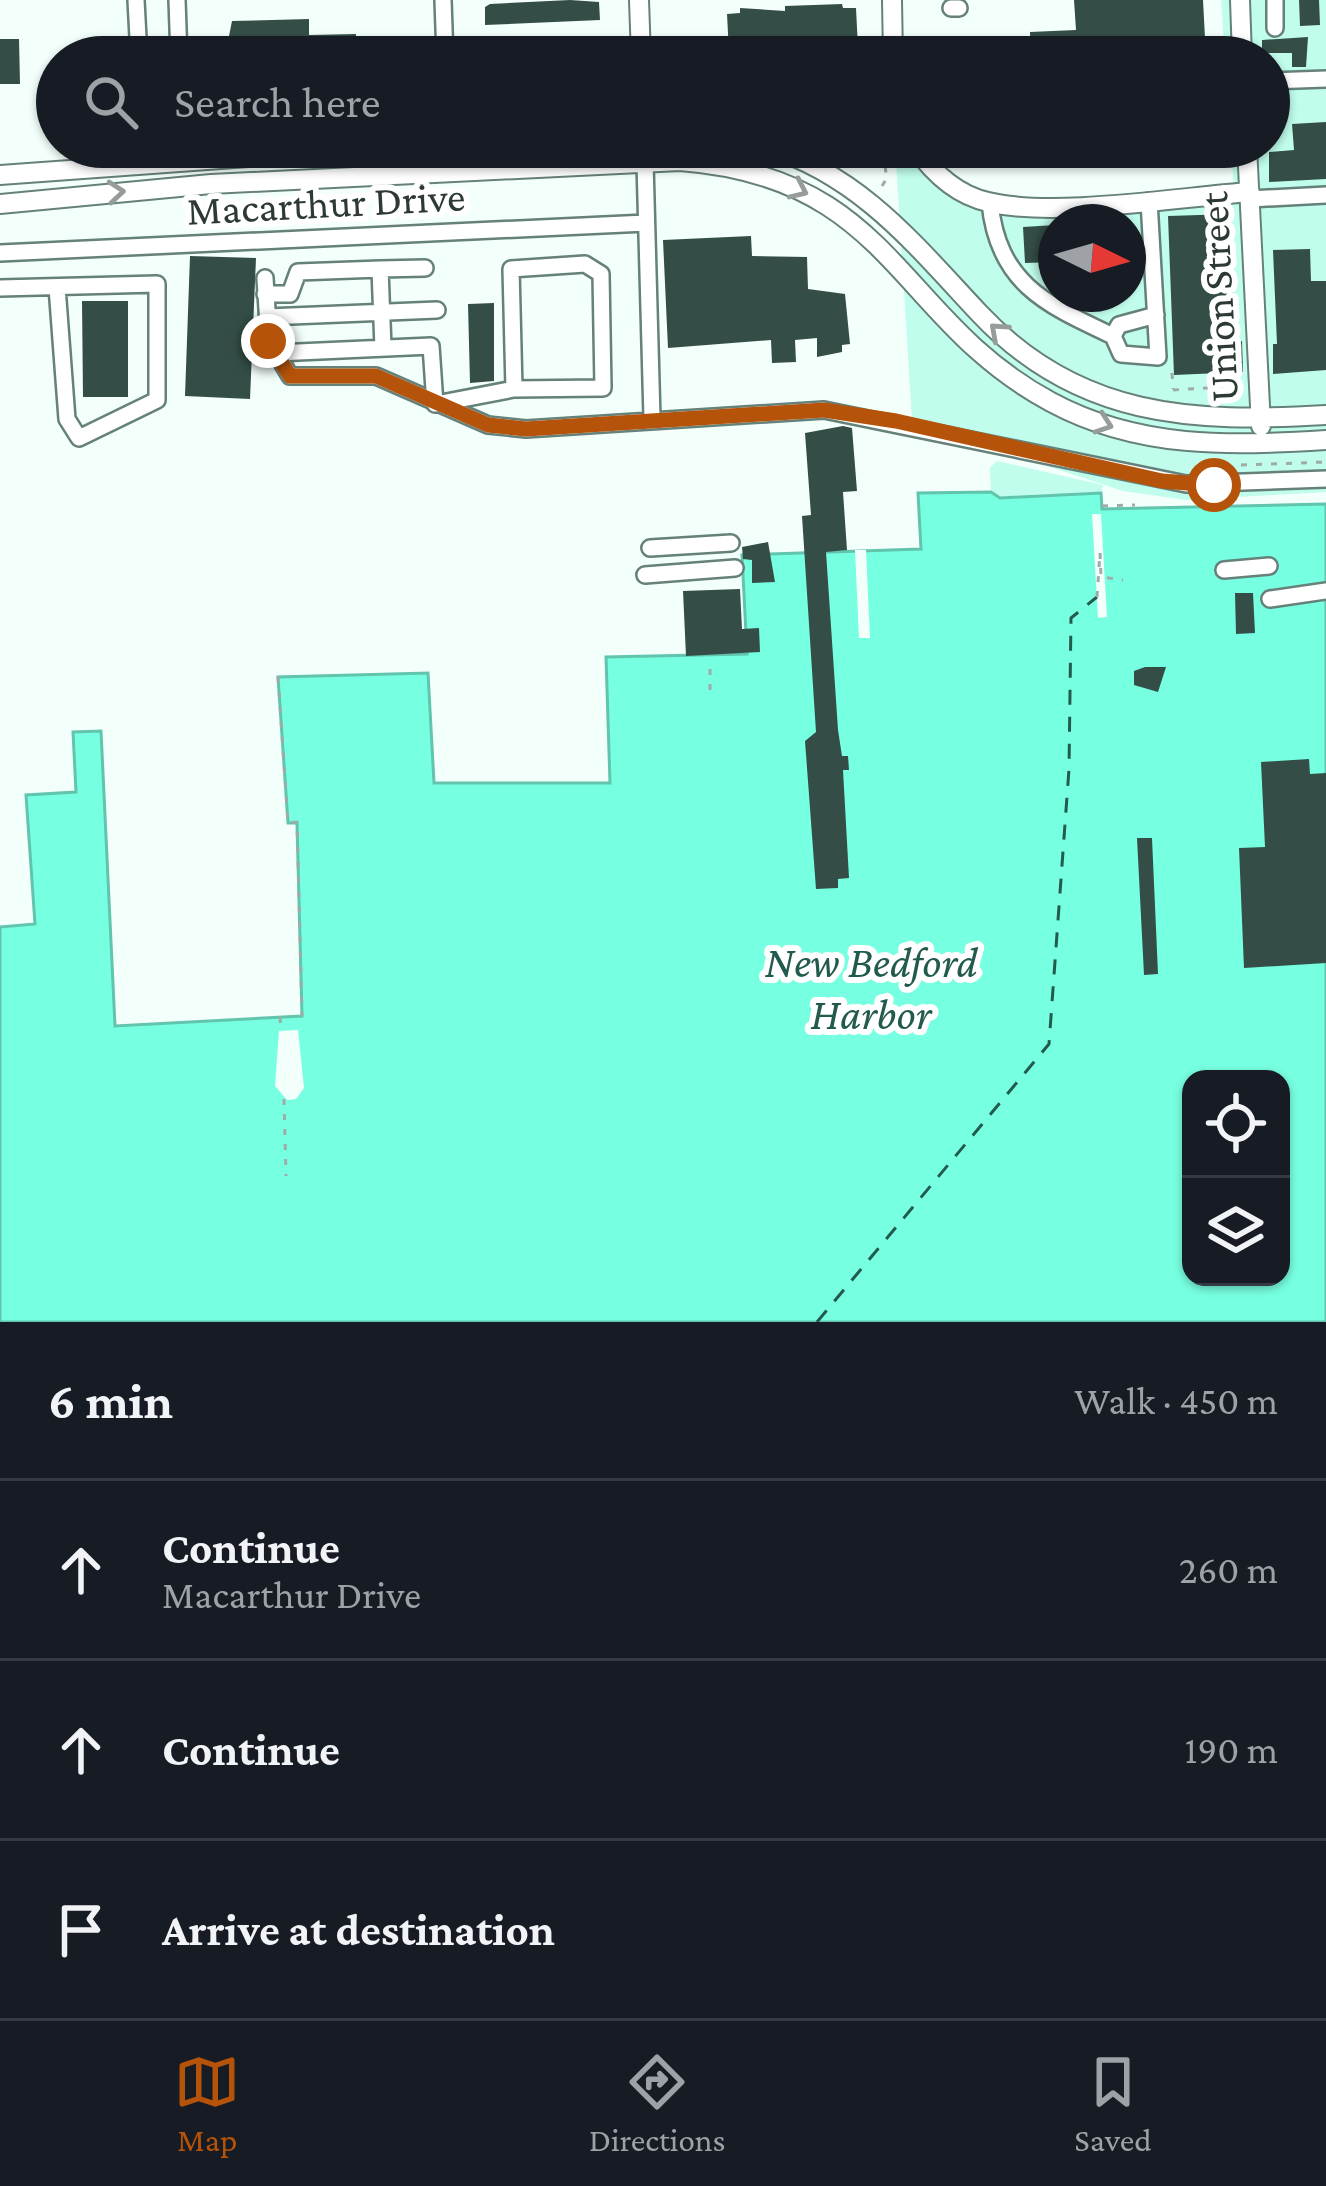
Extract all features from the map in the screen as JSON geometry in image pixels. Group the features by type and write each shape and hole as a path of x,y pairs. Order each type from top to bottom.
{"main road":[{"path":"639,0 640,36"},
{"path":"892,0 893,36"},
{"path":"1240,0 1241,36"},
{"path":"0,175 97,168"},
{"path":"0,204 450,168"},
{"path":"731,168 822,200 889,252 992,362 1068,411 1155,439 1326,440"},
{"path":"819,168 880,207 982,317 1060,377 1104,397 1170,415 1260,419 1326,415"},
{"path":"935,168 952,185 990,203 1250,196"},
{"name":"Union Street","path":"1248,168 1261,443"}],"street":[{"path":"136,0 138,36"},
{"path":"177,0 178,36"},
{"path":"442,0 444,36"},
{"path":"1274,0 1275,28"},
{"path":"1290,80 1326,79"},
{"path":"644,168 652,418"},
{"path":"1250,196 1326,195"},
{"path":"990,203 995,239 1036,298 1113,336 1121,354 1158,357 1149,201"},
{"name":"Macarthur Drive","path":"0,253 646,223"},
{"path":"435,404 514,388 603,388 601,274 585,264 512,269 514,388"},
{"path":"425,268 298,272 290,293 265,286 268,341 290,376 376,376 488,425 526,429 652,418 845,412 1162,481 1250,485 1326,479"},
{"path":"380,269 383,348"},
{"path":"0,288 58,286 157,284 157,400 79,438 67,419 58,286"},
{"path":"267,317 437,310"},
{"path":"1113,336 1123,321 1156,315"},
{"path":"276,353 431,346 435,404"},
{"path":"650,548 731,543"},
{"path":"1224,570 1269,566"},
{"path":"645,575 735,568"},
{"path":"1270,599 1326,591"}],"path":[{"path":"880,168 881,186"},
{"path":"1172,373 1173,390"},
{"path":"1166,397 1173,390 1221,387 1238,400"},
{"path":"1241,465 1326,462"},
{"path":"1102,506 1136,505"},
{"path":"1097,597 1100,554 1101,577 1123,580"},
{"path":"710,653 710,690"},
{"path":"278,677 288,823 296,822 302,1016"},
{"path":"280,1017 280,1030"},
{"path":"284,1099 286,1176"}],"shaded area":[{"path":"1221,0 1326,0 1326,492 1186,500 1123,491 1005,452 913,436 896,168 922,168 943,192 978,206 1038,214 1038,312 1146,312 1146,210 1235,205 1232,168 1290,168 1290,36 1224,36"},
{"path":"997,461 1103,485 1101,493 1000,498 991,492 990,468"}],"water":[{"name":"New Bedford Harbor","path":"991,492 1000,498 1101,493 1102,509 1326,504 1326,1322 0,1322 0,927 35,924 26,795 76,792 73,732 101,731 115,1026 302,1016 297,823 288,823 278,677 428,673 434,783 610,783 606,657 747,654 742,555 921,549 918,493"}],"pier":[{"path":"1092,514 1101,514 1107,617 1098,618"},
{"path":"855,550 866,550 870,638 859,638"},
{"path":"298,1030 304,1088 296,1099 287,1100 275,1086 279,1031"}],"building":[{"path":"1074,0 1203,0 1205,36 1030,36 1030,32 1076,30"},
{"path":"1299,0 1319,0 1320,25 1300,26"},
{"path":"599,2 600,20 485,25 485,7 490,4"},
{"path":"842,4 856,8 857,36 728,36 727,14 740,13 740,8 785,11 785,6"},
{"path":"309,19 309,35 356,36 229,36 232,21"},
{"path":"1308,37 1306,67 1292,67 1290,38"},
{"path":"0,39 19,39 20,84 0,84"},
{"path":"1326,122 1326,179 1269,182 1269,168 1290,168 1292,124"},
{"path":"1231,214 1236,342 1242,341 1243,372 1174,375 1168,216"},
{"path":"1038,226 1038,263 1025,263 1023,227"},
{"path":"751,236 752,256 807,257 808,289 845,294 850,344 842,345 842,352 817,357 817,338 795,340 796,362 772,363 771,340 668,348 663,240"},
{"path":"1310,249 1311,281 1326,281 1326,370 1273,374 1273,344 1277,344 1273,250"},
{"path":"190,256 256,258 250,399 185,396"},
{"path":"82,301 128,301 128,397 83,397"},
{"path":"494,303 494,381 470,383 468,304"},
{"path":"852,428 857,491 843,492 847,550 826,552 838,730 849,770 843,770 849,878 838,879 838,888 816,889 805,741 816,732 802,516 811,515 805,433"},
{"path":"768,542 775,582 752,583 752,560 743,559 742,547"},
{"path":"740,589 742,629 759,628 760,652 686,656 683,591"},
{"path":"1235,593 1253,593 1255,633 1236,634"},
{"path":"1166,667 1158,692 1134,685 1134,671"},
{"path":"1309,759 1310,774 1326,773 1326,963 1244,968 1239,848 1265,847 1261,762"},
{"path":"1137,838 1152,838 1158,974 1144,975"}],"ferry route":[{"path":"817,1322 1049,1044 1069,769 1071,618 1097,597"}],"route":[{"path":"268,341 290,376 376,376 488,425 526,429 626,419 824,410 896,421 1162,481 1214,485"}]}
